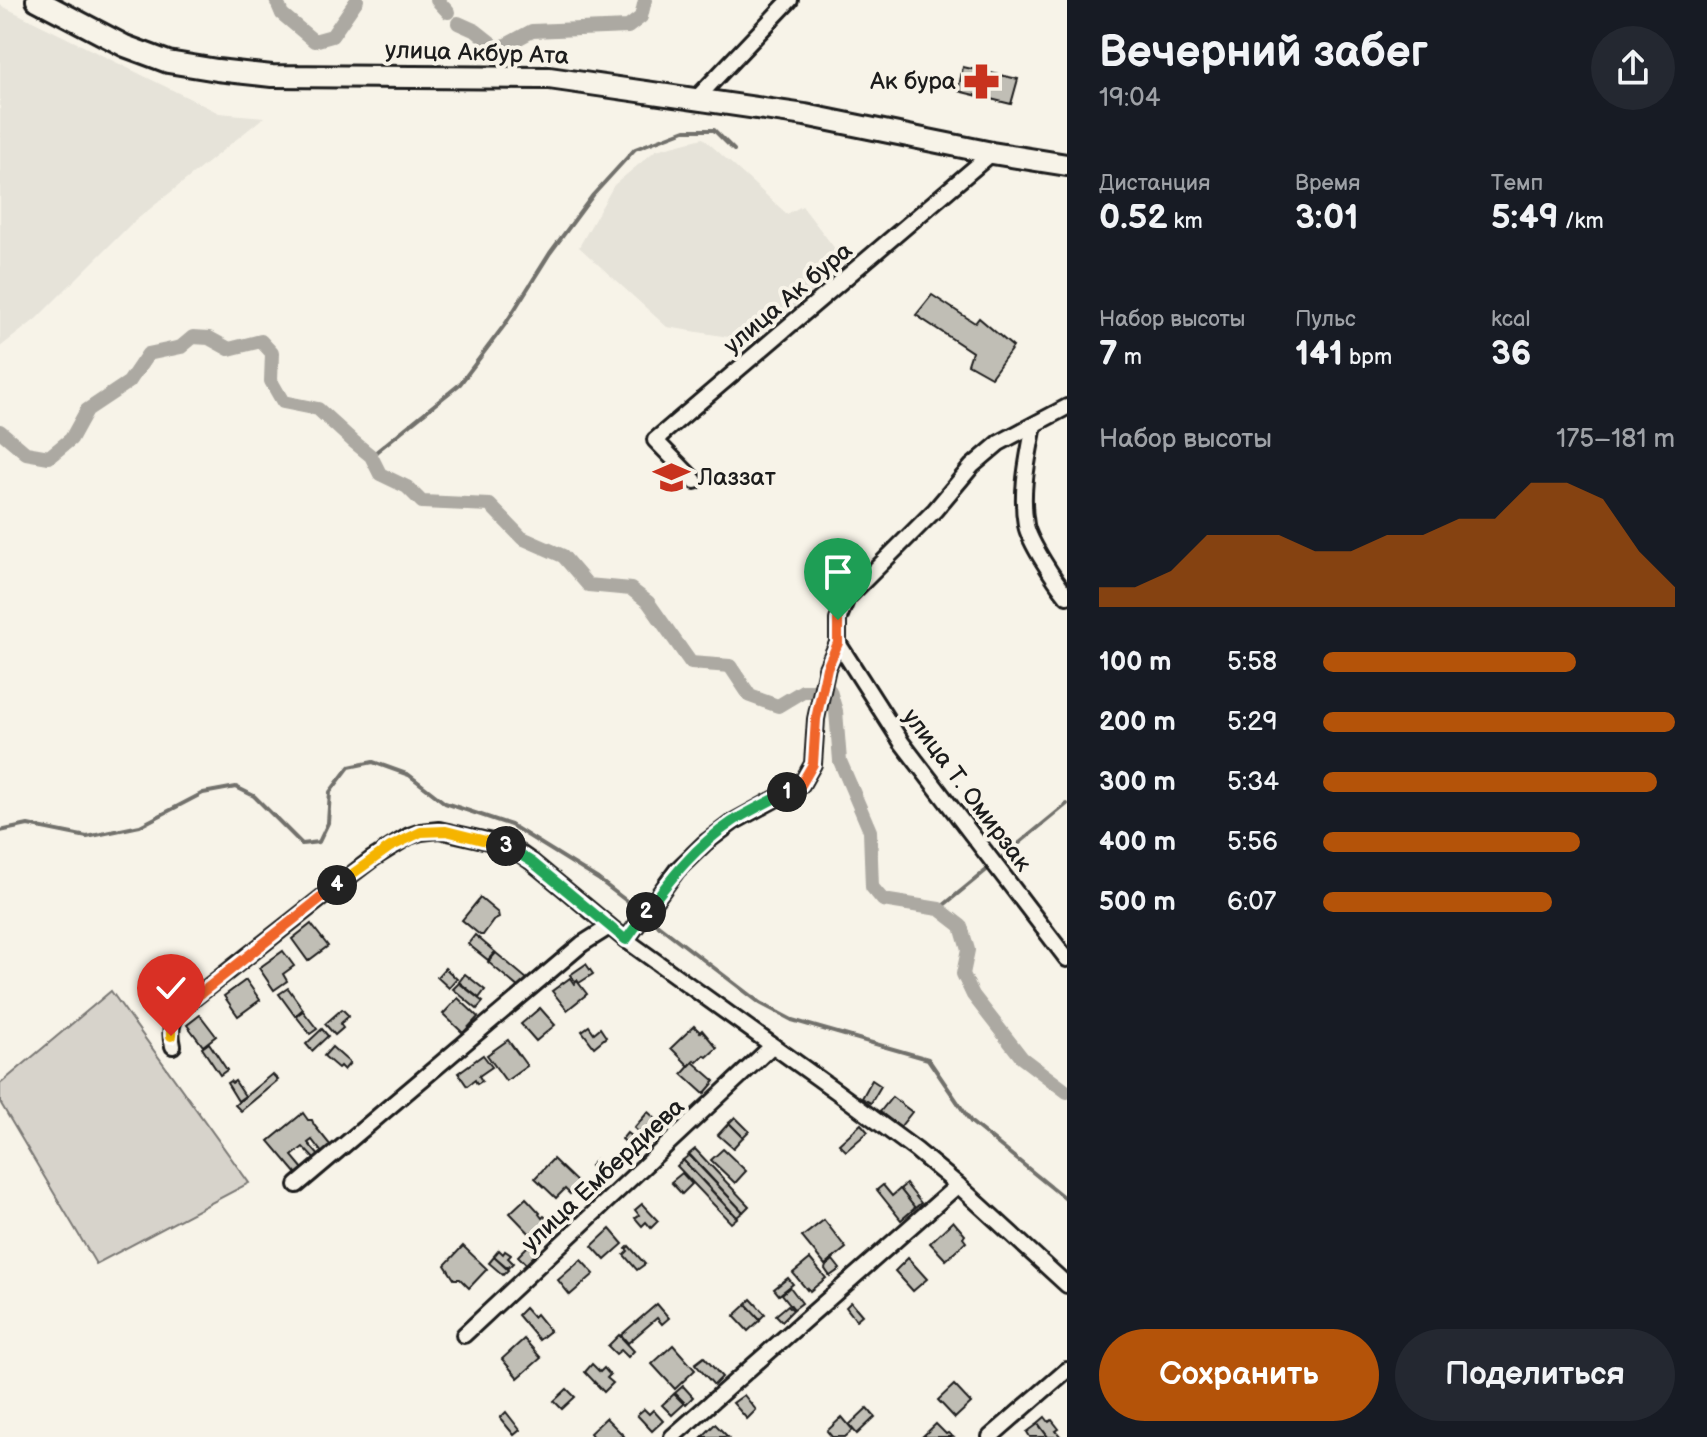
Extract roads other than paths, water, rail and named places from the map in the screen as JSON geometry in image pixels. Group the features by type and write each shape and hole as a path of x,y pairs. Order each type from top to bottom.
{"main road":[{"name":"улица Акбур Ата","path":"37,0 125,46 168,62 217,70 272,76 549,78 805,115 1067,165"}],"street":[{"path":"695,100 790,0"},
{"name":"улица Ак бура","path":"695,481 655,440 992,153"},
{"path":"626,940 677,870 705,843 733,822 801,785 813,764 816,719 827,668 838,643 838,620 847,598 935,510 972,466 999,443 1067,407"},
{"path":"1034,425 1024,483 1026,528 1053,578 1067,596"},
{"name":"улица Т. Омирзак","path":"838,643 902,743 1067,959"},
{"path":"173,1046 171,1022 184,1006 372,859 421,832 446,831 485,839 515,850 626,940 916,1150 1067,1285"},
{"path":"297,1185 582,944 609,927"},
{"name":"улица Ембердиева","path":"464,1335 772,1046"},
{"path":"672,1437 958,1185"},
{"path":"990,1437 1067,1370"}],"waterway":[{"path":"276,0 282,14 314,41 332,36 357,0"},
{"path":"437,0 448,12"},
{"path":"458,23 476,31 495,46 504,46 532,31 628,27 641,17 645,0"},
{"path":"371,456 460,384 506,323 550,253 593,195 635,149 685,130 714,130 734,150"},
{"path":"0,431 26,453 49,457 71,439 87,410 129,382 148,354 181,347 193,337 209,338 229,349 261,341 272,353 271,381 283,402 318,409 371,456 380,474 407,487 422,502 490,505 522,538 563,556 588,585 631,589 648,602 691,663 730,666 750,696 778,706 803,691 830,691 836,711 840,761 870,831 872,887 883,900 939,909 961,926 968,950 963,974 973,995 1022,1058 1067,1092"},
{"path":"0,831 28,825 87,837 140,826 203,793 236,787 254,796 302,844 319,842 328,823 330,792 349,767 373,762 409,775 445,803 511,825 598,879 637,909"},
{"path":"939,909 1067,804"},
{"path":"654,922 760,1003 792,1020 928,1059 971,1122 1067,1200"}],"place":[{"name":"Ак бура","path":"982,81"},
{"name":"Лаззат","path":"672,477"}]}
